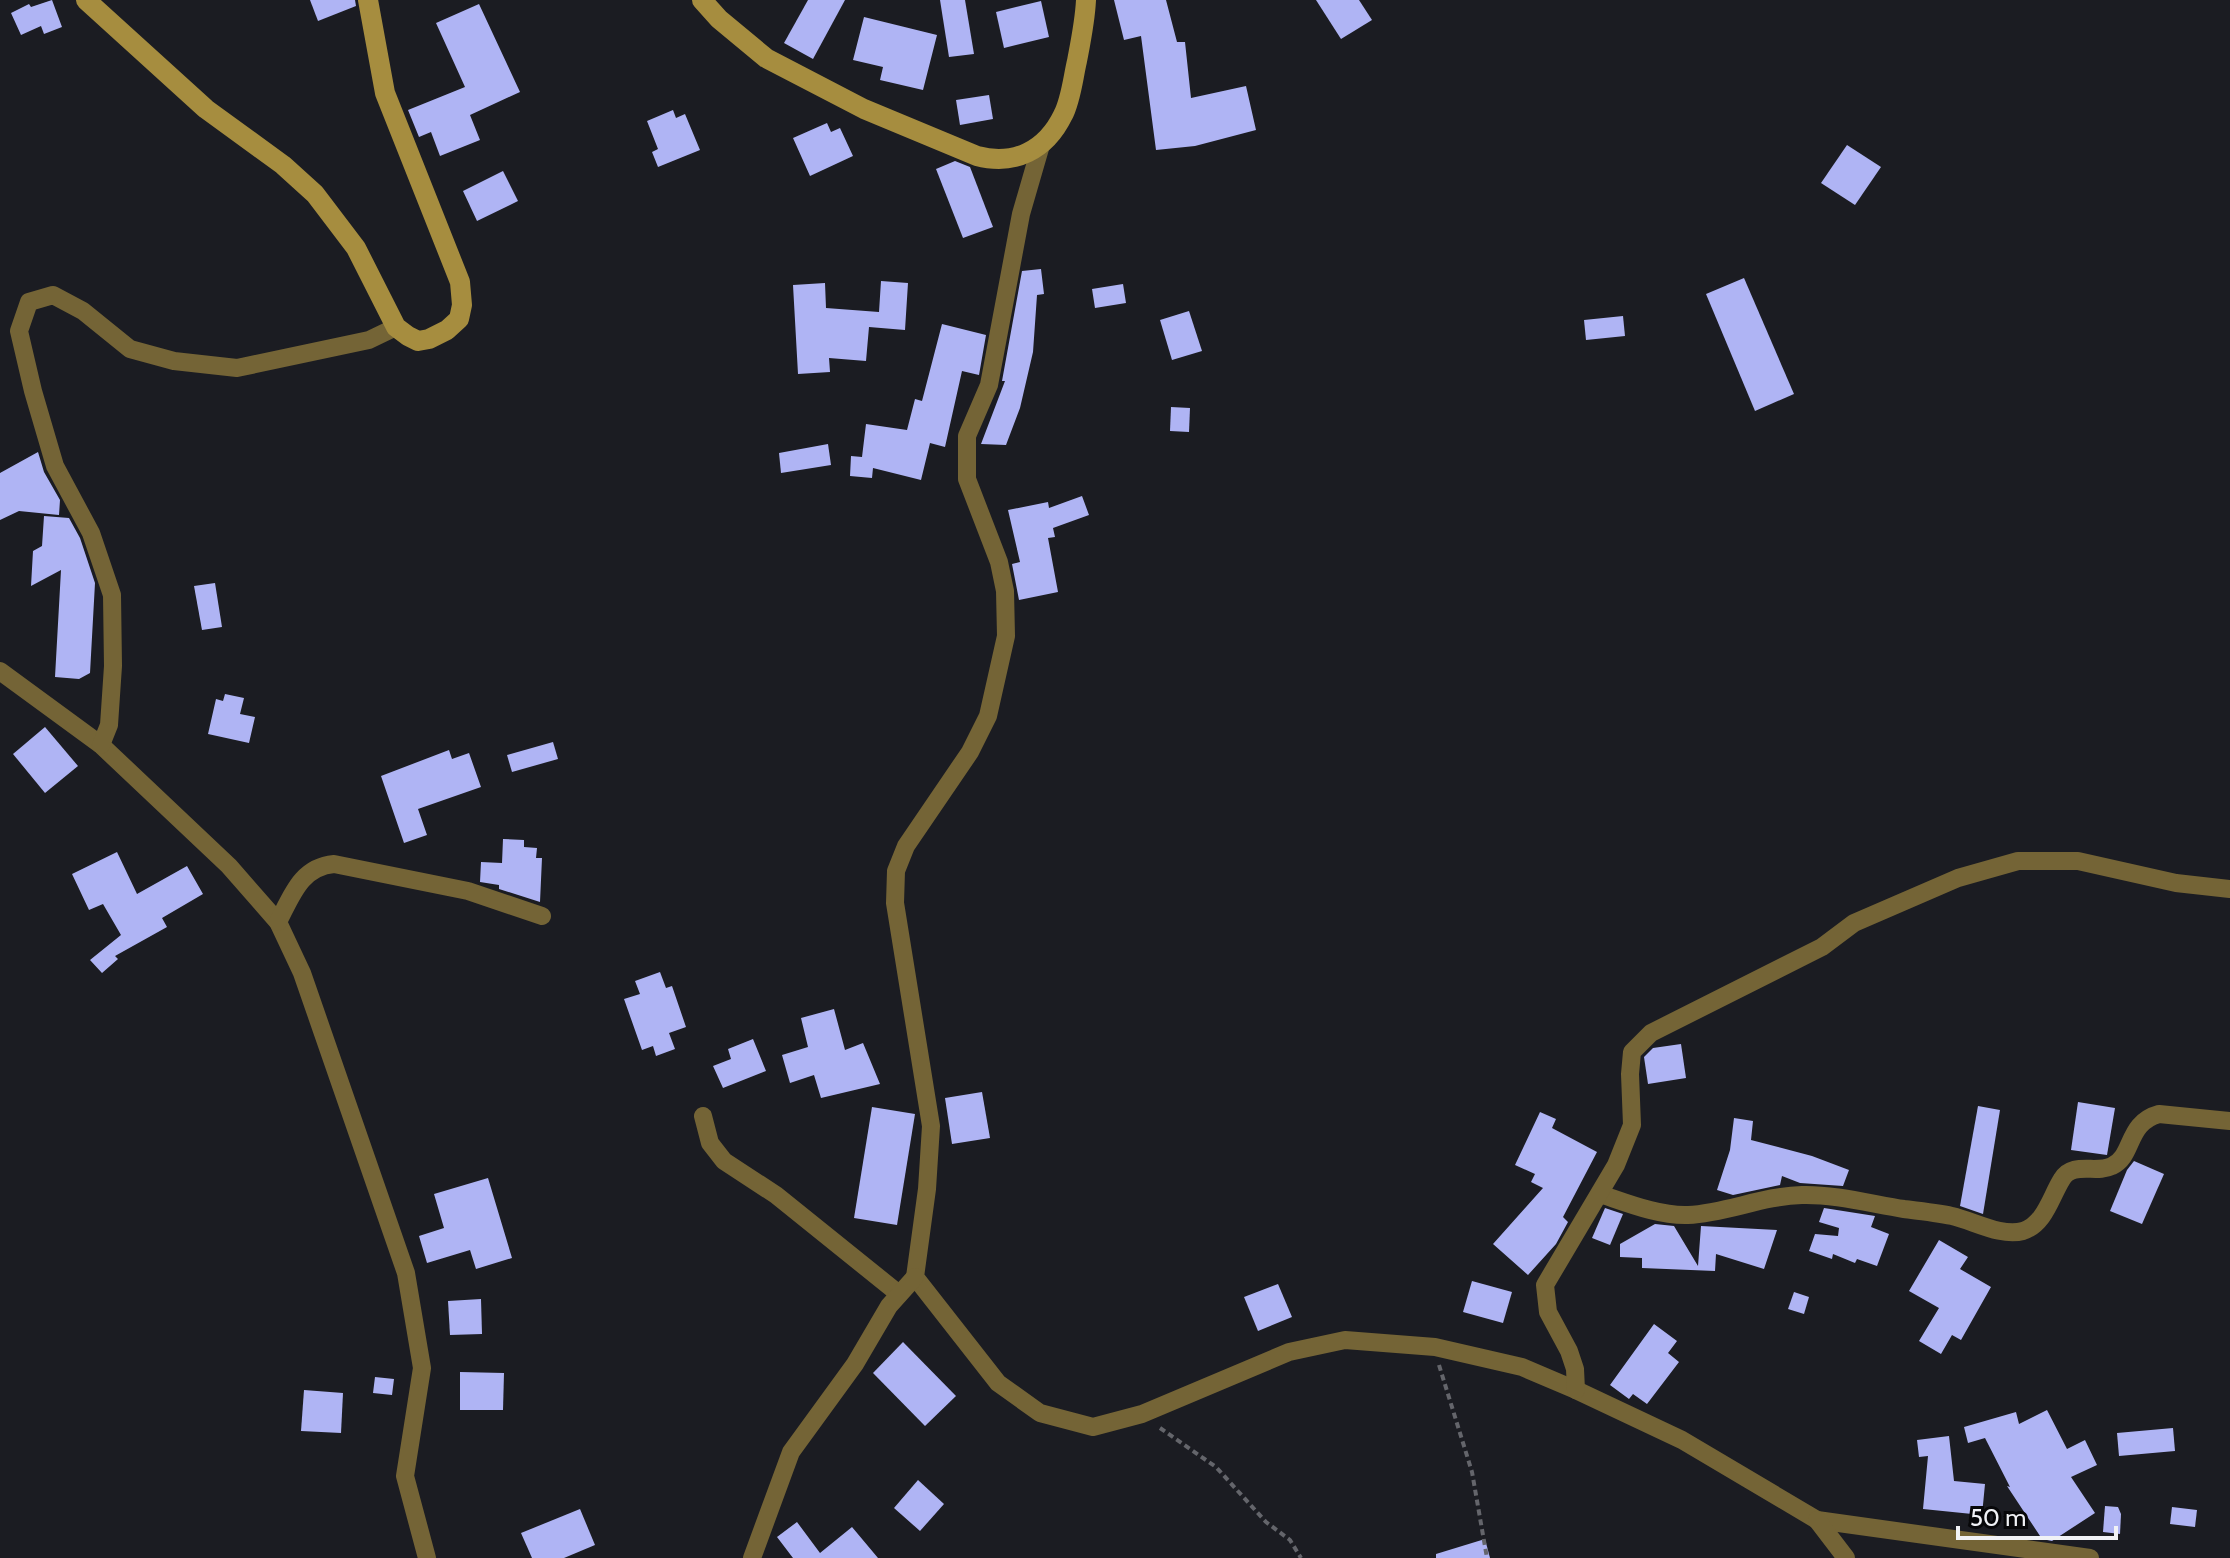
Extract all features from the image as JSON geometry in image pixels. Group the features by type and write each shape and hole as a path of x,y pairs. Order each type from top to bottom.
{"main road":[{"path":"86,0 206,109 283,165 315,194 356,248 396,327 418,341 447,330 459,319 462,305 460,282 385,93 368,0"},
{"path":"702,0 719,19 766,58 864,109 996,161 1020,157 1041,145 1064,114 1085,22 1086,0"}],"street":[{"path":"752,1558 791,1452 855,1364 889,1306 915,1277 927,1189 931,1126 895,903 896,871 906,846 970,752 988,716 1006,636 1005,591 999,562 967,479 967,436 989,385 1021,214 1041,145"},
{"path":"101,745 109,725 113,666 112,595 91,533 55,466 33,391 19,331 29,302 53,295 83,311 130,349 174,361 237,368 369,340 396,327"},
{"path":"0,671 101,745 229,866 278,922 302,973 406,1273 422,1368 405,1476 427,1558"},
{"path":"1576,1390 1575,1369 1548,1312 1545,1285 1616,1165 1632,1125 1632,1052 1651,1033 1691,1010 1822,947 1854,923 1958,878 2018,861 2078,861 2176,883 2230,889"},
{"path":"278,922 302,877 320,866 334,864 468,891 542,916"},
{"path":"1600,1194 1649,1209 1686,1215 1718,1211 1765,1198 1804,1195 1951,1216 2006,1232 2024,1230 2042,1218 2064,1175 2076,1168 2112,1166 2120,1159 2139,1125 2147,1117 2159,1114 2230,1121"},
{"path":"703,1116 710,1143 724,1161 776,1195 899,1294"},
{"path":"915,1277 998,1383 1040,1413 1093,1427 1142,1414 1289,1352 1345,1340 1435,1347 1522,1367 1682,1440 1817,1520 1846,1558"},
{"path":"1817,1520 2090,1558"}],"path":[{"path":"1435,1347 1472,1472 1487,1558"},
{"path":"1142,1414 1216,1467 1266,1522 1290,1540 1301,1558"}],"building":[{"path":"52,0 62,27 44,34 41,26 21,35 11,13 29,4 31,7"},
{"path":"310,0 355,0 356,6 318,21"},
{"path":"808,0 845,0 813,59 784,43"},
{"path":"940,0 965,0 974,54 949,57"},
{"path":"1114,0 1166,0 1177,42 1185,42 1191,98 1246,86 1256,130 1195,146 1156,150 1141,36 1124,40"},
{"path":"1316,0 1359,0 1372,20 1341,39"},
{"path":"1041,1 1049,37 1004,48 996,12"},
{"path":"479,4 520,92 470,115 480,140 440,156 431,132 419,137 408,110 465,87 436,23"},
{"path":"864,17 937,35 923,90 880,80 883,67 853,60"},
{"path":"989,95 993,119 960,125 956,100"},
{"path":"673,110 676,118 685,114 700,150 658,167 652,152 658,149 647,121"},
{"path":"827,123 831,132 840,128 853,156 810,176 793,138"},
{"path":"1847,145 1881,167 1855,205 1821,183"},
{"path":"955,161 970,167 993,227 963,238 936,169"},
{"path":"503,171 518,201 477,221 463,191"},
{"path":"1041,269 1044,294 1037,295 1033,352 1020,408 1006,445 981,444 1005,381 1002,381 1022,271"},
{"path":"1744,278 1794,394 1755,411 1706,294"},
{"path":"881,281 908,283 905,330 869,327 866,361 829,358 830,372 798,374 793,285 825,283 826,308 879,312"},
{"path":"1123,284 1126,303 1095,308 1092,289"},
{"path":"1189,311 1202,351 1172,360 1160,320"},
{"path":"1623,316 1625,336 1586,340 1584,320"},
{"path":"942,324 986,335 979,375 962,371 945,447 930,443 921,480 873,468 872,478 850,476 851,456 862,457 866,424 907,430 915,399 922,401"},
{"path":"1171,407 1190,408 1189,432 1170,431"},
{"path":"828,444 831,465 781,473 779,453"},
{"path":"38,452 44,472 60,500 59,515 19,511 0,520 0,473"},
{"path":"1082,496 1089,515 1053,528 1055,537 1048,538 1058,592 1019,600 1012,564 1020,562 1008,510 1048,502 1049,508"},
{"path":"44,516 69,518 80,538 95,583 90,673 79,679 55,677 61,570 31,586 33,551 42,546"},
{"path":"215,583 222,627 202,630 194,586"},
{"path":"225,694 244,698 240,714 255,717 249,743 208,734 216,699 223,701"},
{"path":"45,727 78,766 45,793 13,754"},
{"path":"553,742 558,759 512,772 507,755"},
{"path":"449,750 452,759 469,753 481,787 418,809 427,835 404,843 381,776"},
{"path":"503,839 524,840 524,847 537,848 536,858 542,858 540,902 499,889 499,885 480,882 481,862 502,863"},
{"path":"117,852 137,894 187,866 203,894 162,918 167,927 115,956 118,959 102,973 90,960 121,935 103,904 89,910 72,874"},
{"path":"660,972 666,988 672,986 686,1027 669,1033 675,1049 656,1056 653,1046 642,1050 624,999 640,994 635,981"},
{"path":"834,1009 845,1050 863,1043 880,1084 821,1098 814,1075 790,1083 782,1055 808,1047 801,1018"},
{"path":"753,1039 766,1071 723,1088 713,1066 731,1059 728,1049"},
{"path":"1681,1044 1686,1078 1648,1084 1644,1057 1653,1048"},
{"path":"982,1092 990,1138 952,1144 945,1098"},
{"path":"2078,1102 2115,1108 2107,1155 2071,1150"},
{"path":"1978,1106 2000,1110 1983,1214 1960,1206"},
{"path":"872,1107 915,1114 897,1225 854,1218"},
{"path":"1540,1112 1556,1119 1552,1128 1597,1152 1563,1217 1568,1222 1556,1244 1528,1275 1493,1244 1543,1188 1531,1182 1535,1174 1515,1165"},
{"path":"1734,1118 1753,1121 1751,1140 1812,1156 1849,1170 1843,1186 1800,1183 1782,1176 1780,1185 1733,1195 1717,1190 1730,1150"},
{"path":"2134,1161 2164,1174 2142,1224 2110,1211 2127,1170"},
{"path":"488,1178 512,1258 476,1269 470,1250 427,1263 419,1236 444,1228 434,1194"},
{"path":"1605,1208 1623,1214 1610,1245 1592,1238"},
{"path":"1824,1208 1875,1216 1871,1227 1889,1234 1877,1266 1857,1259 1855,1263 1833,1254 1832,1259 1809,1251 1815,1234 1838,1236 1839,1228 1819,1222"},
{"path":"1655,1224 1674,1226 1698,1266 1701,1226 1777,1230 1764,1269 1716,1254 1715,1271 1642,1268 1642,1258 1620,1257 1620,1244"},
{"path":"1939,1240 1968,1257 1960,1269 1991,1287 1961,1340 1952,1335 1941,1354 1919,1341 1939,1308 1909,1291"},
{"path":"1472,1281 1512,1292 1503,1323 1463,1312"},
{"path":"1278,1284 1292,1317 1258,1331 1244,1297"},
{"path":"1794,1292 1809,1297 1804,1314 1788,1309"},
{"path":"481,1299 482,1334 450,1335 448,1301"},
{"path":"1654,1324 1677,1341 1668,1353 1679,1362 1647,1404 1633,1394 1629,1399 1610,1385"},
{"path":"903,1342 956,1396 925,1426 873,1373"},
{"path":"460,1372 504,1373 503,1410 460,1410"},
{"path":"375,1377 394,1379 392,1395 373,1393"},
{"path":"304,1390 343,1393 341,1433 301,1431"},
{"path":"2047,1410 2067,1449 2085,1440 2097,1465 2071,1477 2095,1513 2052,1541 2042,1539 2007,1486 2010,1487 1985,1438 1968,1443 1964,1427 2016,1412 2019,1424"},
{"path":"2173,1428 2175,1451 2119,1456 2117,1433"},
{"path":"1949,1436 1954,1481 1985,1484 1982,1515 1923,1509 1928,1456 1919,1457 1917,1440"},
{"path":"918,1480 944,1504 920,1531 894,1508"},
{"path":"2105,1506 2118,1507 2121,1514 2120,1534 2103,1532"},
{"path":"2172,1507 2197,1510 2195,1527 2170,1524"},
{"path":"580,1509 595,1545 564,1558 532,1558 521,1533"},
{"path":"797,1522 820,1553 852,1527 878,1558 793,1558 777,1537"},
{"path":"1485,1539 1490,1558 1436,1558 1436,1554"}]}
